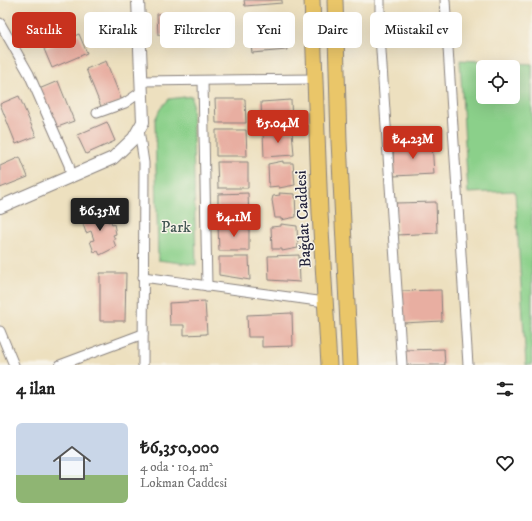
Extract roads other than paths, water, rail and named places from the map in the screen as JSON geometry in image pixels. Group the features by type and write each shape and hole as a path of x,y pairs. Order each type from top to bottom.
{"main road":[{"name":"Bağdat Caddesi","path":"312,0 329,365"},
{"path":"335,0 350,365"}],"street":[{"path":"0,207 113,158 128,146 139,130 143,122 138,0"},
{"path":"380,0 381,51 402,365"},
{"path":"445,0 468,365"},
{"path":"0,23 29,74 69,164 71,177"},
{"path":"97,113 125,103 141,87 203,81 315,79"},
{"path":"203,81 207,286"},
{"path":"139,130 144,163 143,365"},
{"path":"143,277 325,302"},
{"path":"0,331 14,365"},
{"path":"60,365 143,334"}],"park label":[{"name":"Park","path":"176,227"}]}
